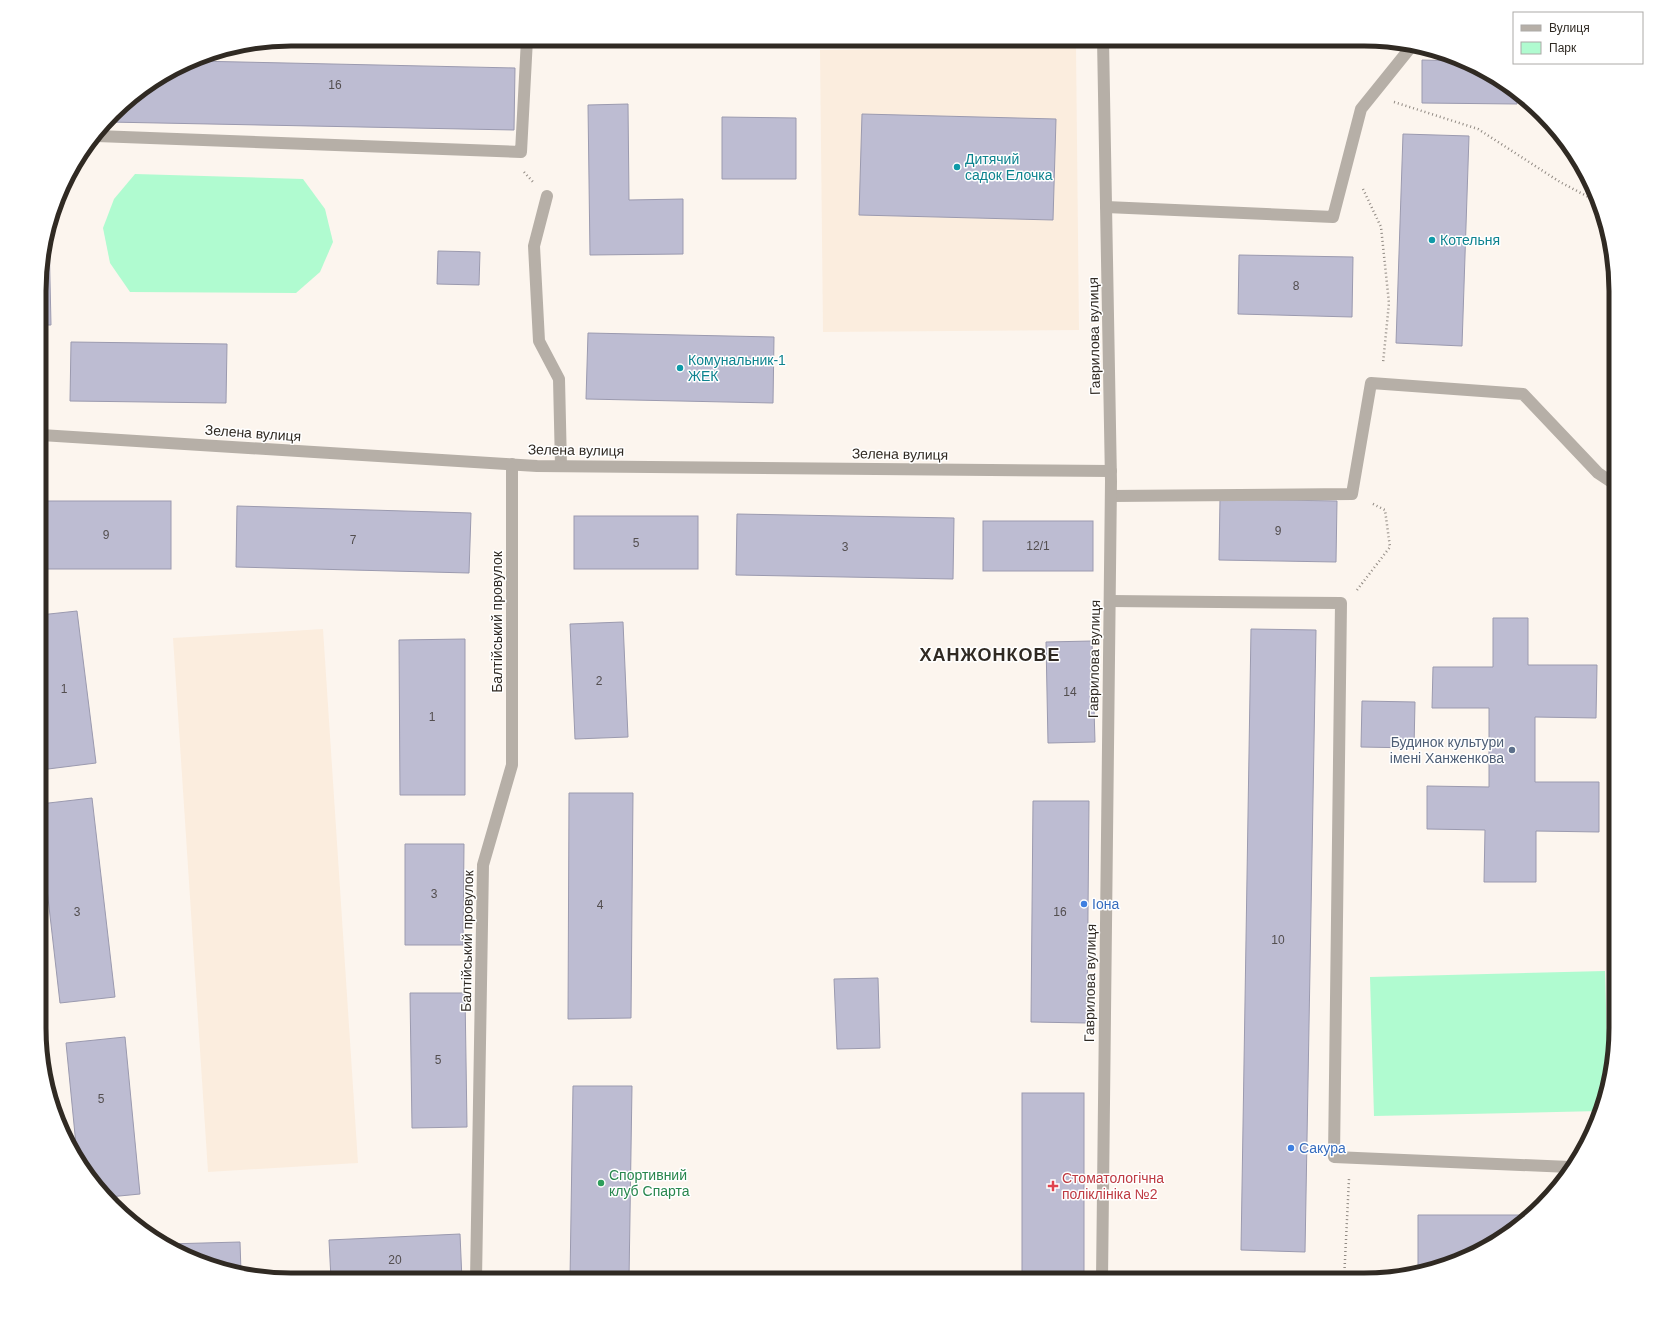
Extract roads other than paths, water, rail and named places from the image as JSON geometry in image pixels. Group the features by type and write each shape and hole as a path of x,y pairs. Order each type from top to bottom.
{"street":[{"path":"102,136 521,152 527,46"},
{"name":"Гаврилова вулиця","path":"1102,1273 1111,496 1103,46"},
{"path":"1106,207 1333,217 1361,109 1408,50"},
{"path":"548,196 534,246 539,341 559,379 561,466"},
{"path":"1111,496 1352,494 1371,383 1523,394 1598,473 1609,480"},
{"name":"Зелена вулиця","path":"46,435 561,466 1111,471"},
{"name":"Балтійський провулок","path":"476,1273 483,865 512,765 512,464"},
{"path":"1110,601 1341,603 1334,1157 1350,1159 1566,1167"}],"place":[{"name":"Дитячий садок Елочка","path":"957,167"},
{"name":"Котельня","path":"1432,240"},
{"name":"Комунальник-1 ЖЕК","path":"680,368"},
{"name":"Будинок культури імені Ханженкова","path":"1512,750"},
{"name":"Іона","path":"1084,904"},
{"name":"Сакура","path":"1291,1148"},
{"name":"Спортивний клуб Спарта","path":"601,1183"},
{"name":"Стоматологічна поліклініка №2","path":"1053,1186"}],"district":[{"name":"ХАНЖОНКОВЕ","path":"990,655"}]}
